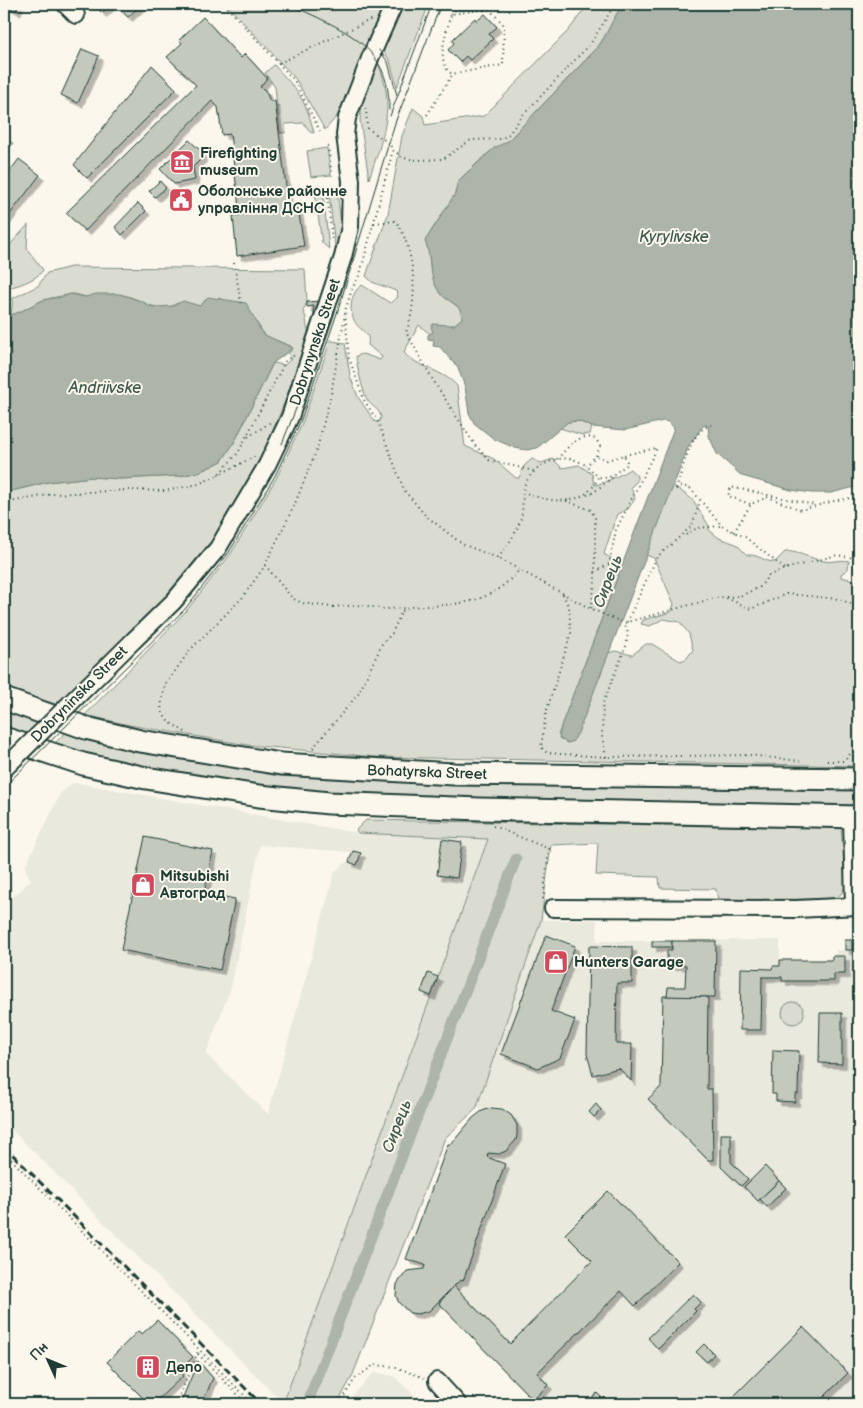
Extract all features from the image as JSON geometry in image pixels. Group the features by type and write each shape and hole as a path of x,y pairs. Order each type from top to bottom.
{"main road":[{"name":"Bohatyrska Street","path":"4,700 86,728 140,741 281,764 454,774 859,779"},
{"path":"4,738 83,764 146,778 259,796 329,803 480,809 856,816"}],"street":[{"name":"Dobrynynska Street","path":"134,640 174,601 218,548 267,465 290,417 343,257 350,227 351,181 345,135 347,118 394,4"},
{"name":"Dobryninska Street","path":"4,769 134,640"},
{"path":"553,908 796,909 857,906 856,816"},
{"path":"436,1381 458,1404"}],"path":[{"path":"224,4 294,80 320,131"},
{"path":"451,14 489,9 504,24 503,65 452,74 445,70 442,61 451,14 461,4"},
{"path":"484,10 490,4"},
{"path":"392,150 404,158 417,160 443,159 471,140 501,139 509,134 523,115 591,43 615,4"},
{"path":"279,63 374,17"},
{"path":"427,115 452,74"},
{"path":"187,733 168,721 164,714 161,706 165,685 190,650 242,598 265,565 294,506 318,448 331,394 345,311 352,289 360,274 392,150 391,145 386,140 367,128 366,110 369,102"},
{"path":"328,146 332,176"},
{"path":"327,193 332,239"},
{"path":"374,223 396,222 406,236 415,296 412,318 406,332 434,382 475,445 489,460 534,471"},
{"path":"234,263 241,303"},
{"path":"345,311 349,358 364,400 378,422 404,490 425,515 462,544 498,558 591,609 624,623 724,597 740,596 760,587 769,574 837,555 859,560 855,568 859,583"},
{"path":"217,476 238,453 286,360"},
{"path":"247,437 277,419"},
{"path":"711,425 705,427 698,434 676,489 682,486 690,488 722,526 745,537 763,554 785,569"},
{"path":"498,558 514,535 522,518 525,485 534,471 557,459 579,437 589,436 596,439 600,446 596,456 586,466"},
{"path":"595,572 608,564 616,530 657,448 607,460 596,456"},
{"path":"4,503 54,494 126,490 166,491 198,484 262,452"},
{"path":"564,501 594,492 628,464 624,456"},
{"path":"557,459 579,461 598,477 608,478 617,474"},
{"path":"584,496 595,484 598,477"},
{"path":"751,504 728,496 731,487 815,505"},
{"path":"524,492 545,499 564,501 591,510 595,518 595,572 591,609"},
{"path":"734,532 751,504 768,497 801,510 815,505 859,497"},
{"path":"682,538 692,526 700,501"},
{"path":"627,622 657,557 696,528 722,526"},
{"path":"265,565 275,575 286,592 302,603 331,607 362,605 384,610 469,603 506,586 519,570"},
{"path":"562,594 569,608 571,633 546,713 541,747 547,753 606,757 749,755 808,762"},
{"path":"724,597 751,609 786,594 839,599 859,607"},
{"path":"313,748 359,693 382,644 392,633 402,611 410,607"},
{"path":"606,757 602,736 603,703 626,646 628,633 624,623"},
{"path":"826,761 844,761 859,744"},
{"path":"493,826 549,849 543,900 553,908"},
{"path":"4,1152 254,1404"},
{"path":"176,1404 200,1350"},
{"path":"198,1354 247,1404"},
{"path":"339,1404 355,1379 374,1366 396,1367 436,1381"}],"shaded area":[{"path":"226,4 388,4 337,116 325,130 295,78"},
{"path":"429,4 397,87 390,61 382,49 401,6"},
{"path":"464,4 487,4 483,8 458,10"},
{"path":"588,4 624,4 596,49 508,141 487,154 458,181 455,194 425,241 429,251 430,269 449,300 462,310 462,318 459,322 430,334 419,325 404,352 413,360 451,380 457,386 465,446 494,459 516,478 519,478 524,466 532,459 541,463 553,459 562,468 579,465 592,474 594,484 596,485 630,469 637,476 637,481 631,487 635,499 628,509 617,514 604,554 622,565 558,735 575,738 608,653 615,651 632,655 646,644 652,644 680,661 686,659 693,650 689,634 680,622 663,619 650,626 641,624 643,620 671,612 674,604 654,558 646,555 673,485 693,500 709,526 709,530 719,538 736,544 747,555 775,562 785,552 789,552 799,553 819,560 849,561 848,569 841,574 841,577 854,580 859,593 859,603 852,604 859,610 859,766 375,757 248,745 129,725 85,715 187,610 230,555 277,477 303,421 331,339 332,341 345,343 350,376 358,397 375,422 379,422 380,414 368,401 363,390 356,356 363,354 380,360 382,357 368,345 367,336 354,320 351,304 354,293 362,285 390,303 398,297 396,291 372,282 366,276 388,214 402,136 413,108 423,116 425,125 484,116 569,30"},
{"path":"377,61 383,77 387,107 383,135 369,179 360,120 362,103"},
{"path":"274,65 300,96 308,112 314,133 310,132 304,123 285,124 285,133 280,133 275,87 265,73"},
{"path":"4,139 13,143 4,159"},
{"path":"327,148 331,175 311,177 307,151"},
{"path":"337,191 343,239 340,245 335,248 329,192"},
{"path":"315,193 323,193 329,249 322,243"},
{"path":"28,225 27,249 43,270 36,277 4,288 4,244 8,247"},
{"path":"71,267 305,269 307,302 303,311 310,335 268,442 242,492 211,542 157,607 58,705 4,687 4,493 48,482 92,477 120,479 180,476 199,472 212,466 222,461 235,441 273,363 285,365 291,359 288,353 291,351 291,346 265,336 255,320 219,298 200,306 177,303 163,308 129,296 109,294 88,297 73,294 43,300 11,316 13,298 38,286 47,273"},
{"path":"578,421 592,427 590,434 582,435 560,428 568,422"},
{"path":"4,708 40,721 23,738 4,731"},
{"path":"68,730 139,748 859,788 859,805 369,799 194,780 51,747"},
{"path":"77,783 358,833 488,838 283,1403 4,1122 4,902 6,904 31,880 26,870 26,865 60,794 71,784","holes":["260,845 351,852 349,860 335,871 268,1114 206,1054 231,987"]},
{"path":"366,820 841,828 846,885 842,893 835,899 718,900 716,889 660,888 659,877 596,875 598,843 551,845 541,920 476,1109 445,1138 352,1377 337,1404 283,1404 488,839 358,833 356,830"},
{"path":"541,920 597,920 597,941 780,940 780,960 832,960 832,956 836,956 836,950 845,950 845,940 859,940 859,1404 551,1404 540,1393 533,1400 439,1303 429,1311 418,1314 410,1313 399,1303 396,1292 398,1280 407,1271 424,1269 424,1265 406,1259 448,1144 451,1144 482,1111 502,1107 476,1109"},
{"path":"793,1002 801,1005 804,1013 801,1021 793,1024 785,1021 782,1013 785,1005"},
{"path":"374,1372 394,1376 423,1404 345,1404"}],"water":[{"name":"Kyrylivske","path":"624,4 859,4 859,486 831,493 812,493 791,490 742,476 717,454 709,436 708,426 704,425 689,445 578,733 572,742 567,743 559,738 561,726 674,428 669,422 663,421 625,430 592,427 578,421 568,422 537,448 527,450 515,448 494,439 474,423 469,413 465,387 458,368 440,347 433,346 434,340 428,339 428,335 433,332 431,327 433,324 454,325 462,318 457,306 443,297 436,287 425,241 455,194 458,181 494,148 508,141 596,49"},
{"name":"Andriivske","path":"70,294 85,297 96,294 120,294 144,302 148,306 156,307 173,306 183,301 200,306 208,297 246,303 263,334 293,348 273,363 235,441 222,461 199,472 180,476 120,479 92,477 48,482 4,493 4,315 19,312 44,300"}],"building":[{"path":"4,4 19,4 16,11"},
{"path":"94,4 112,4 102,13"},
{"path":"114,4 142,4 128,17"},
{"path":"485,14 497,27 489,34 493,39 470,60 466,56 460,62 448,50 454,43 452,40 475,18 477,21"},
{"path":"203,17 241,58 245,54 267,78 260,87 265,90 270,101 275,101 289,209 298,208 304,246 237,256 233,216 240,215 230,134 222,135 218,107 212,101 85,231 66,213 196,85 167,57 182,43 179,40"},
{"path":"82,49 99,56 78,103 61,95"},
{"path":"152,65 176,89 87,178 74,165"},
{"name":"Firefighting museum","path":"189,140 201,151 202,158 193,167 195,180 174,184 160,169"},
{"path":"19,159 40,175 4,222 4,179"},
{"path":"160,181 166,188 155,197 149,191"},
{"path":"138,203 146,211 122,235 115,227"},
{"path":"321,301 317,313 313,313 314,306 307,307 307,302"},
{"path":"145,837 213,851 204,893 235,899 220,970 121,950"},
{"path":"442,839 462,842 457,878 437,875"},
{"path":"353,851 361,853 357,865 349,862"},
{"path":"546,935 575,946 551,1011 575,1020 560,1058 538,1068 501,1054"},
{"path":"845,940 852,940 852,950 845,950"},
{"path":"652,941 672,941 672,947 652,947"},
{"path":"672,941 716,941 715,997 667,997 668,987 685,987 686,965 667,965 667,950 672,950"},
{"path":"589,946 632,947 632,983 617,983 616,1044 632,1044 631,1081 619,1068 593,1075 587,1054"},
{"path":"832,956 845,956 845,974 834,974 834,981 782,981 782,977 762,977 761,1030 740,1030 741,968 772,969 773,966 780,966 780,960 832,960"},
{"path":"428,973 438,977 431,996 421,992"},
{"path":"663,996 708,997 707,1089 712,1089 713,1160 708,1160 648,1099 661,1087"},
{"path":"820,1013 842,1013 842,1064 819,1063"},
{"path":"773,1050 799,1051 798,1094 795,1094 795,1102 776,1101 776,1094 772,1094"},
{"path":"596,1104 601,1110 594,1117 589,1112"},
{"path":"491,1108 502,1109 511,1115 517,1125 517,1135 516,1140 506,1151 499,1154 488,1153 487,1157 505,1164 463,1281 460,1280 429,1311 418,1314 410,1313 399,1303 396,1296 397,1284 407,1271 424,1269 425,1265 406,1259 448,1144 451,1144 473,1118 482,1111"},
{"path":"721,1134 731,1134 731,1162 748,1179 741,1186 721,1167"},
{"path":"765,1166 779,1181 758,1201 744,1187"},
{"path":"779,1181 786,1188 767,1207 760,1199"},
{"path":"608,1191 678,1262 635,1306 621,1291 537,1373 548,1385 533,1400 439,1303 454,1286 510,1344 592,1261 565,1234"},
{"path":"693,1294 701,1302 694,1309 696,1311 658,1349 648,1338"},
{"name":"Депо","path":"157,1320 193,1357 179,1371 183,1376 153,1404 149,1404 107,1362 138,1331 142,1334"},
{"path":"803,1327 848,1373 817,1404 726,1404"},
{"path":"704,1344 714,1354 707,1362 696,1352"},
{"path":"198,1361 213,1378 202,1404 180,1404"},
{"path":"597,1393 608,1404 585,1404"}],"waterway":[{"name":"Сирець","path":"307,1404 516,859"}],"tram line":[{"path":"289,4 344,31 359,41 372,54 381,69 387,87 389,110"},
{"path":"296,6 404,4"},
{"path":"390,116 432,4"},
{"path":"4,787 185,609 228,554 275,476 301,420 338,310 395,123 441,4"},
{"path":"379,50 388,62 397,95"},
{"path":"282,444 305,386"}],"railway":[{"path":"4,1146 261,1404"}],"place":[{"name":"Firefighting museum","path":"182,162"},
{"name":"Оболонське районне управління ДСНС","path":"181,200"},
{"name":"Mitsubishi Автоград","path":"143,885"},
{"name":"Hunters Garage","path":"556,962"},
{"name":"Депо","path":"148,1367"}]}
